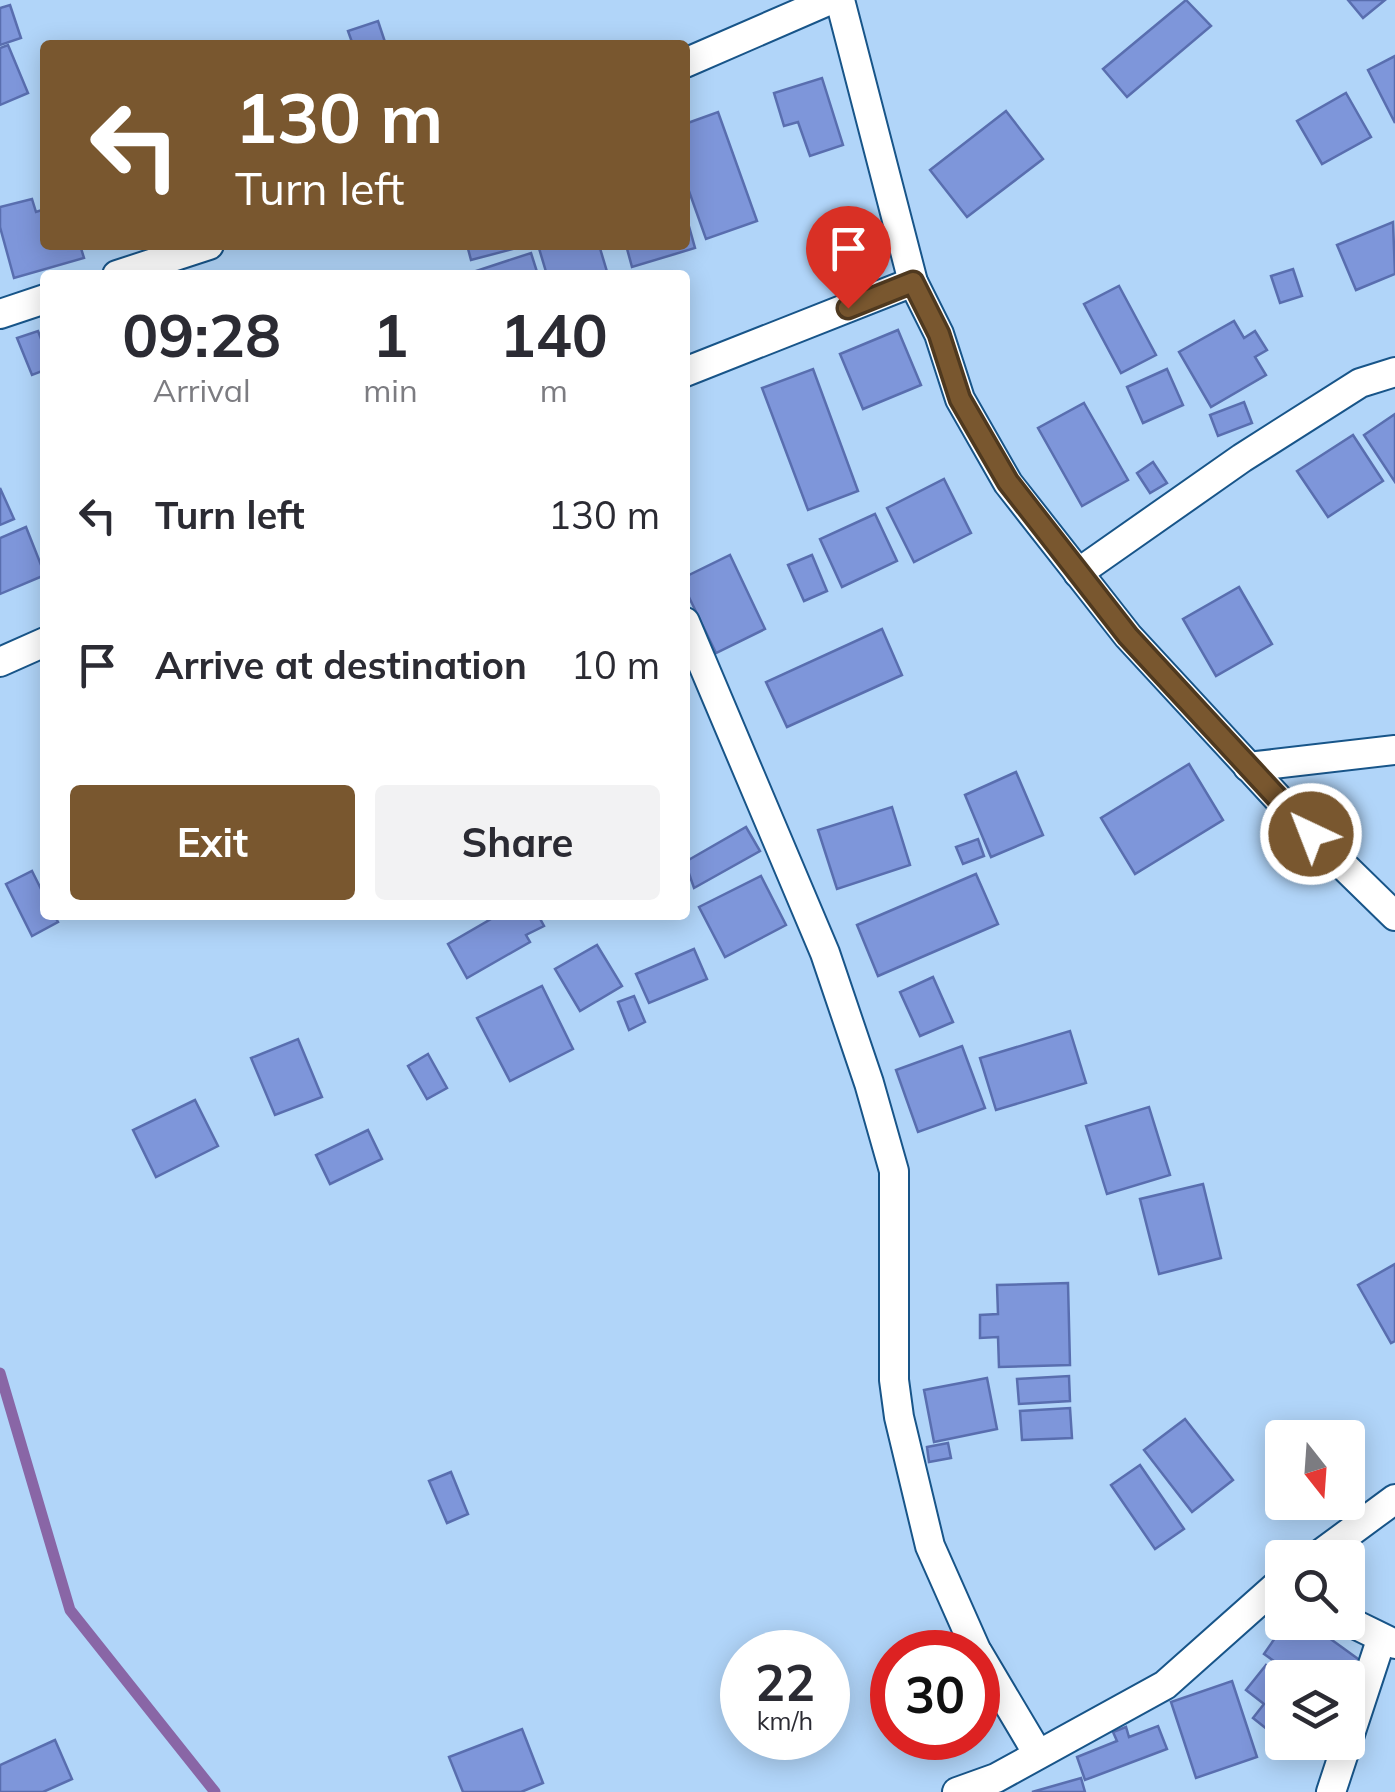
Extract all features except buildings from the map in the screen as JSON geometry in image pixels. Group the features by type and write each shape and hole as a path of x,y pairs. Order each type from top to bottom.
{"street":[{"path":"690,61 830,0"},
{"path":"840,0 913,282 939,334 960,399 1008,482 1128,636 1248,767 1395,916"},
{"path":"132,270 194,250"},
{"path":"690,370 913,282"},
{"path":"0,314 40,301"},
{"path":"1078,572 1346,393 1395,372"},
{"path":"690,634 825,953 870,1084 894,1171 894,1380 899,1417 930,1546 967,1630"},
{"path":"0,662 40,644"},
{"path":"1248,767 1395,750"},
{"path":"1339,1540 1395,1499"},
{"path":"957,1792 996,1778 1164,1685 1265,1597"},
{"path":"1331,1792 1388,1642 1365,1629"},
{"path":"1000,1691 1038,1754"}],"waterway":[{"path":"0,1373 70,1610 215,1792"}],"route":[{"path":"848,308 913,282 939,334 960,399 1008,482 1128,636 1311,834"}]}
